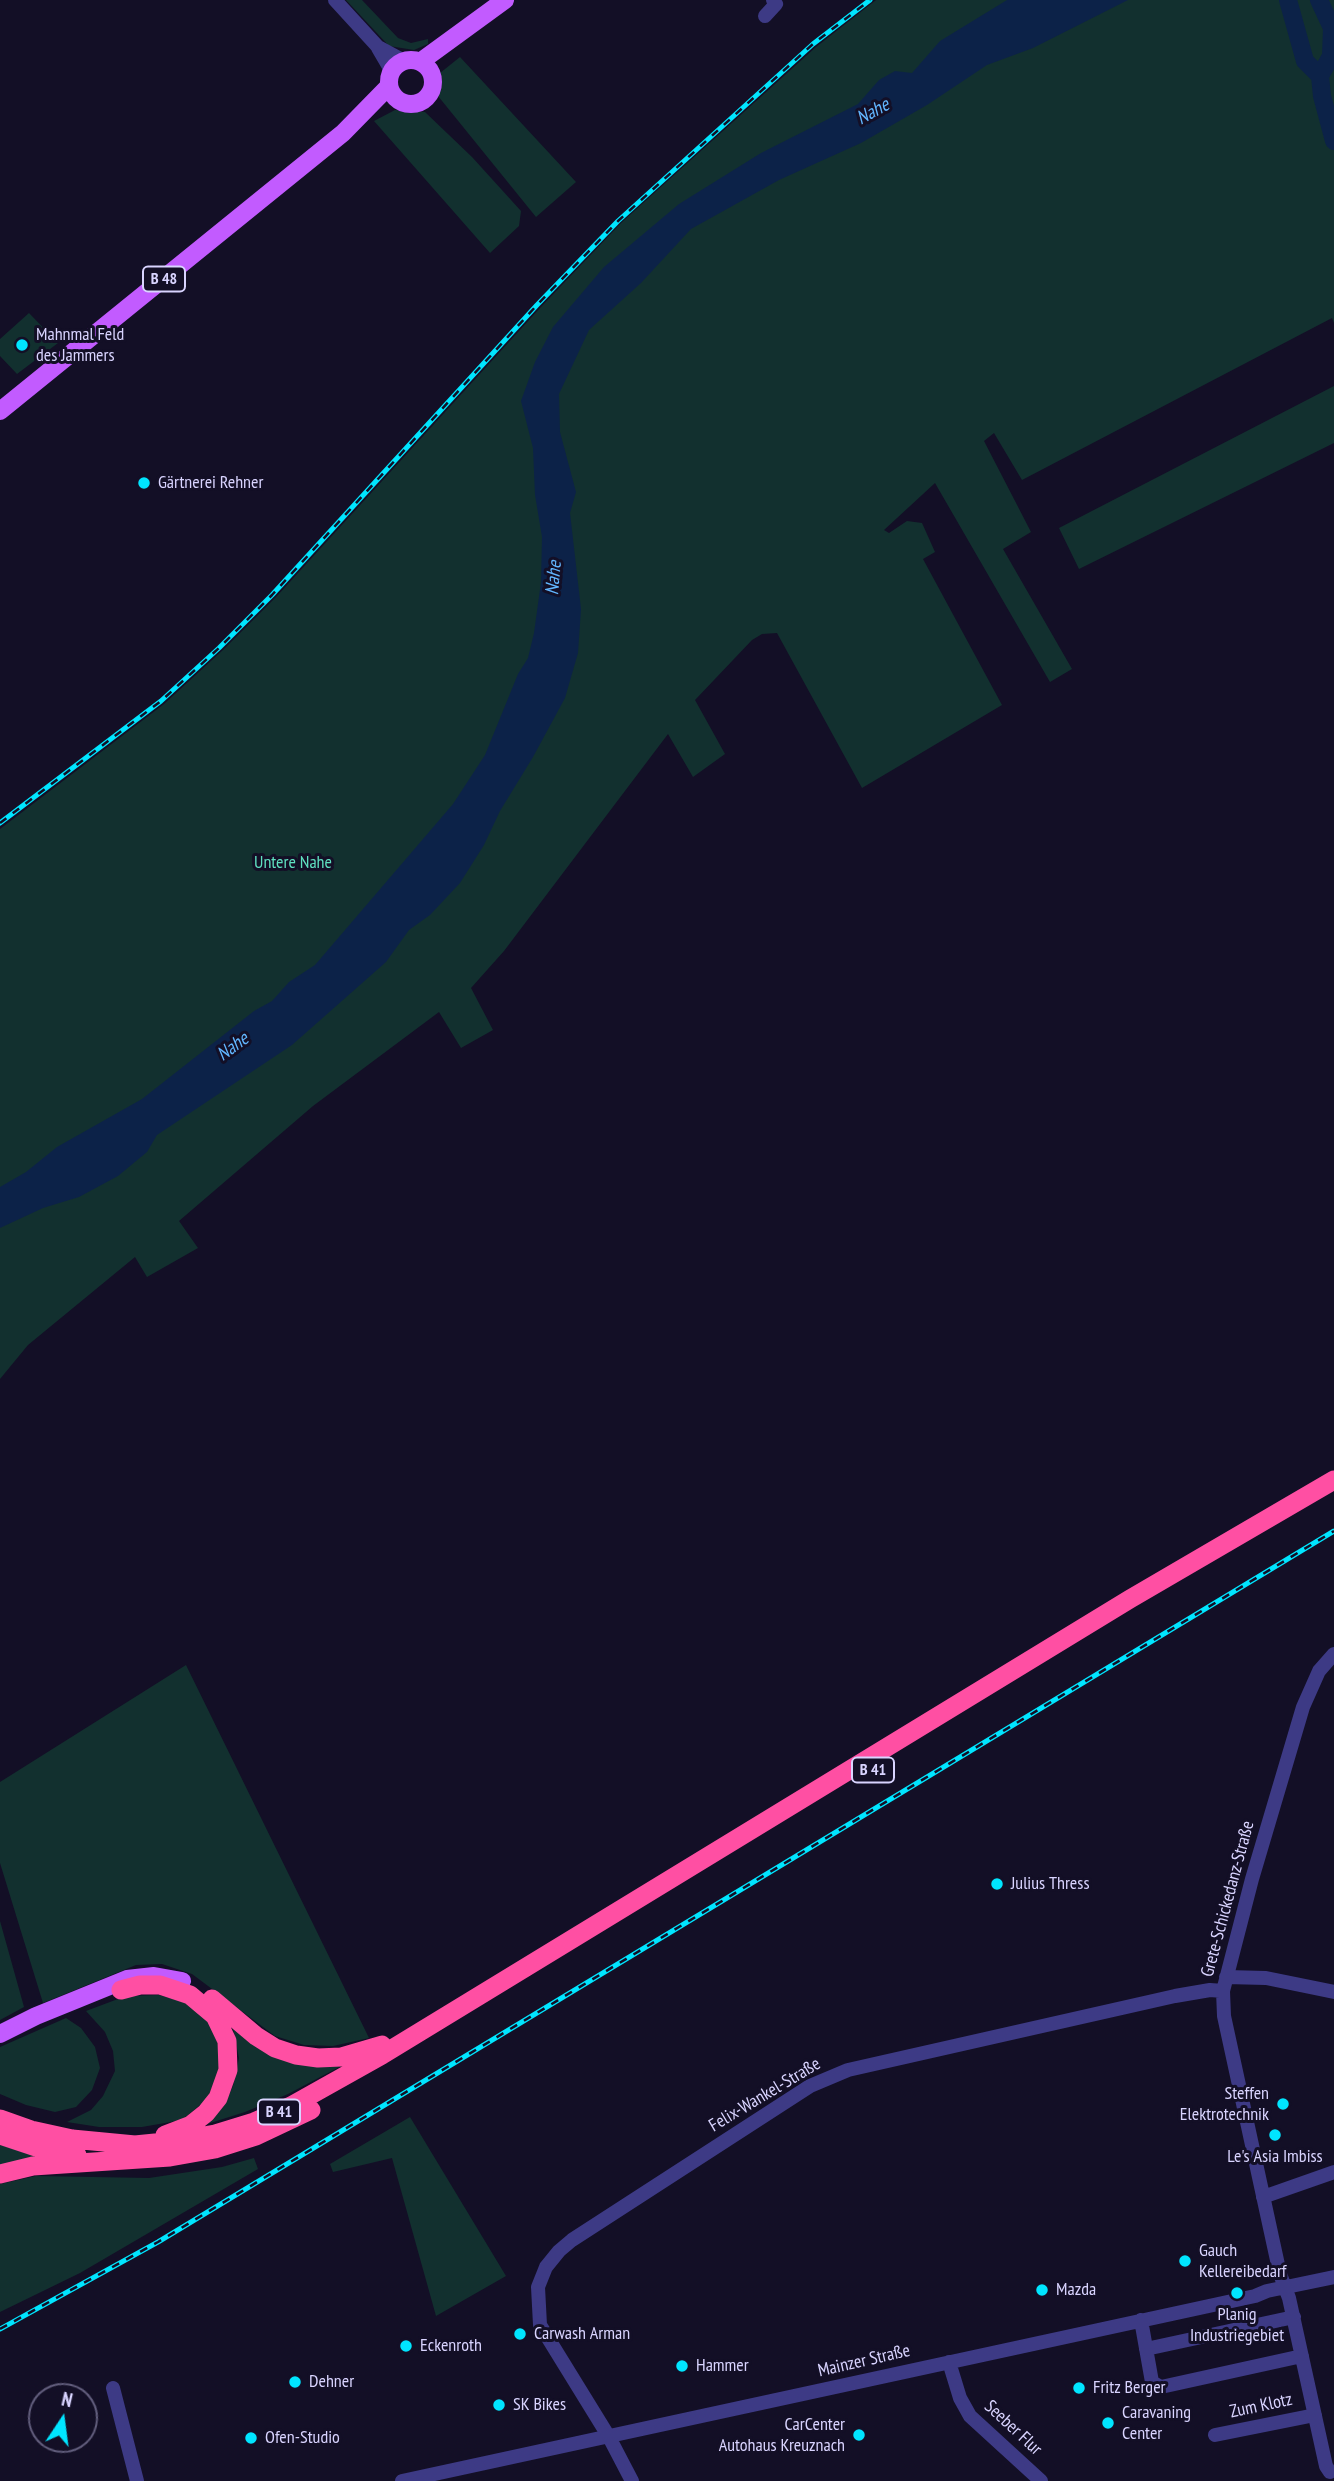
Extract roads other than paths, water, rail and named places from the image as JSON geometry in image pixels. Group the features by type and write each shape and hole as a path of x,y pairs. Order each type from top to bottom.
{"highway":[{"name":"B 41","path":"0,2175 33,2166 129,2152 234,2129 309,2097 1130,1600 1334,1480"},
{"name":"B 41","path":"0,2119 31,2130 129,2152 170,2157 215,2149 265,2132 313,2109 1266,1532 1334,1494"},
{"name":"B 41","path":"182,1981 209,1996 265,2043 296,2055 341,2057 407,2038"},
{"name":"B 41","path":"0,2135 57,2152 129,2152 191,2125 213,2106 226,2080 229,2050 224,2032 215,2016 190,1995 160,1985 140,1985 121,1990"}],"main road":[{"name":"B 48","path":"0,411 343,133 408,71 442,61 482,19 505,0"},
{"path":"408,71 433,88 427,99 416,104 400,102 393,95 408,71"},
{"name":"B 48","path":"343,133 400,102"},
{"name":"B 41","path":"0,2036 36,2015 127,1979 154,1976 182,1981"},
{"name":"B 41","path":"0,2036 121,1990"}],"street":[{"path":"335,0 378,47 408,71"},
{"path":"765,16 776,4 773,0"},
{"name":"Grete-Schickedanz-Straße","path":"1284,2287 1224,2016 1225,1984 1252,1879 1303,1706 1319,1671 1334,1654"},
{"name":"Felix-Wankel-Straße","path":"609,2438 540,2325 538,2287 546,2267 572,2240 810,2086 848,2070 1210,1990 1225,1984 1266,1978 1334,1992"},
{"path":"1263,2197 1334,2172"},
{"name":"Mainzer Straße","path":"402,2481 1255,2297 1267,2291 1334,2277"},
{"name":"Zum Klotz","path":"1284,2287 1294,2317 1328,2474"},
{"path":"1146,2349 1294,2317"},
{"path":"1141,2320 1152,2382 1161,2387 1302,2356"},
{"name":"Seeber Flur","path":"949,2362 960,2398 970,2416 1041,2481"},
{"path":"113,2388 137,2481"},
{"name":"Zum Klotz","path":"1215,2435 1315,2415"},
{"path":"609,2438 632,2481"}],"water":[{"name":"Nahe","path":"1007,0 1128,0 1033,48 987,65 927,105 861,143 779,180 691,229 641,283 589,330 559,394 560,432 576,492 570,513 581,609 578,653 565,698 500,811 484,845 460,883 430,915 409,930 386,962 292,1045 157,1135 147,1152 118,1176 79,1197 43,1208 0,1228 0,1187 26,1172 57,1147 142,1099 254,1011 272,1001 289,982 315,965 453,804 485,755 518,674 528,658 534,633 541,582 542,537 535,495 533,448 521,401 535,362 553,327 604,267 679,204 761,153 858,104 879,80 895,71 912,73 940,41"}],"waterway":[{"path":"1288,0 1305,61 1320,76"},
{"path":"1319,0 1332,28 1331,56 1320,76 1322,96 1334,141"}],"railway":[{"path":"0,823 161,701 219,648 272,595 537,305 618,221 813,44 870,0"},
{"path":"0,2329 158,2242 1334,1531"}],"place":[{"name":"Mahnmal Feld des Jammers","path":"22,345"},
{"name":"Gärtnerei Rehner","path":"144,483"},
{"name":"Julius Thress","path":"997,1884"},
{"name":"Steffen Elektrotechnik","path":"1283,2104"},
{"name":"Le's Asia Imbiss","path":"1275,2135"},
{"name":"Gauch Kellereibedarf","path":"1185,2261"},
{"name":"Mazda","path":"1042,2290"},
{"name":"Planig Industriegebiet","path":"1237,2293"},
{"name":"Carwash Arman","path":"520,2334"},
{"name":"Eckenroth","path":"406,2346"},
{"name":"Hammer","path":"682,2366"},
{"name":"Dehner","path":"295,2382"},
{"name":"Fritz Berger","path":"1079,2388"},
{"name":"SK Bikes","path":"499,2405"},
{"name":"Caravaning Center","path":"1108,2423"},
{"name":"CarCenter Autohaus Kreuznach","path":"859,2435"},
{"name":"Ofen-Studio","path":"251,2438"}],"park label":[{"name":"Untere Nahe","path":"293,863"}]}
